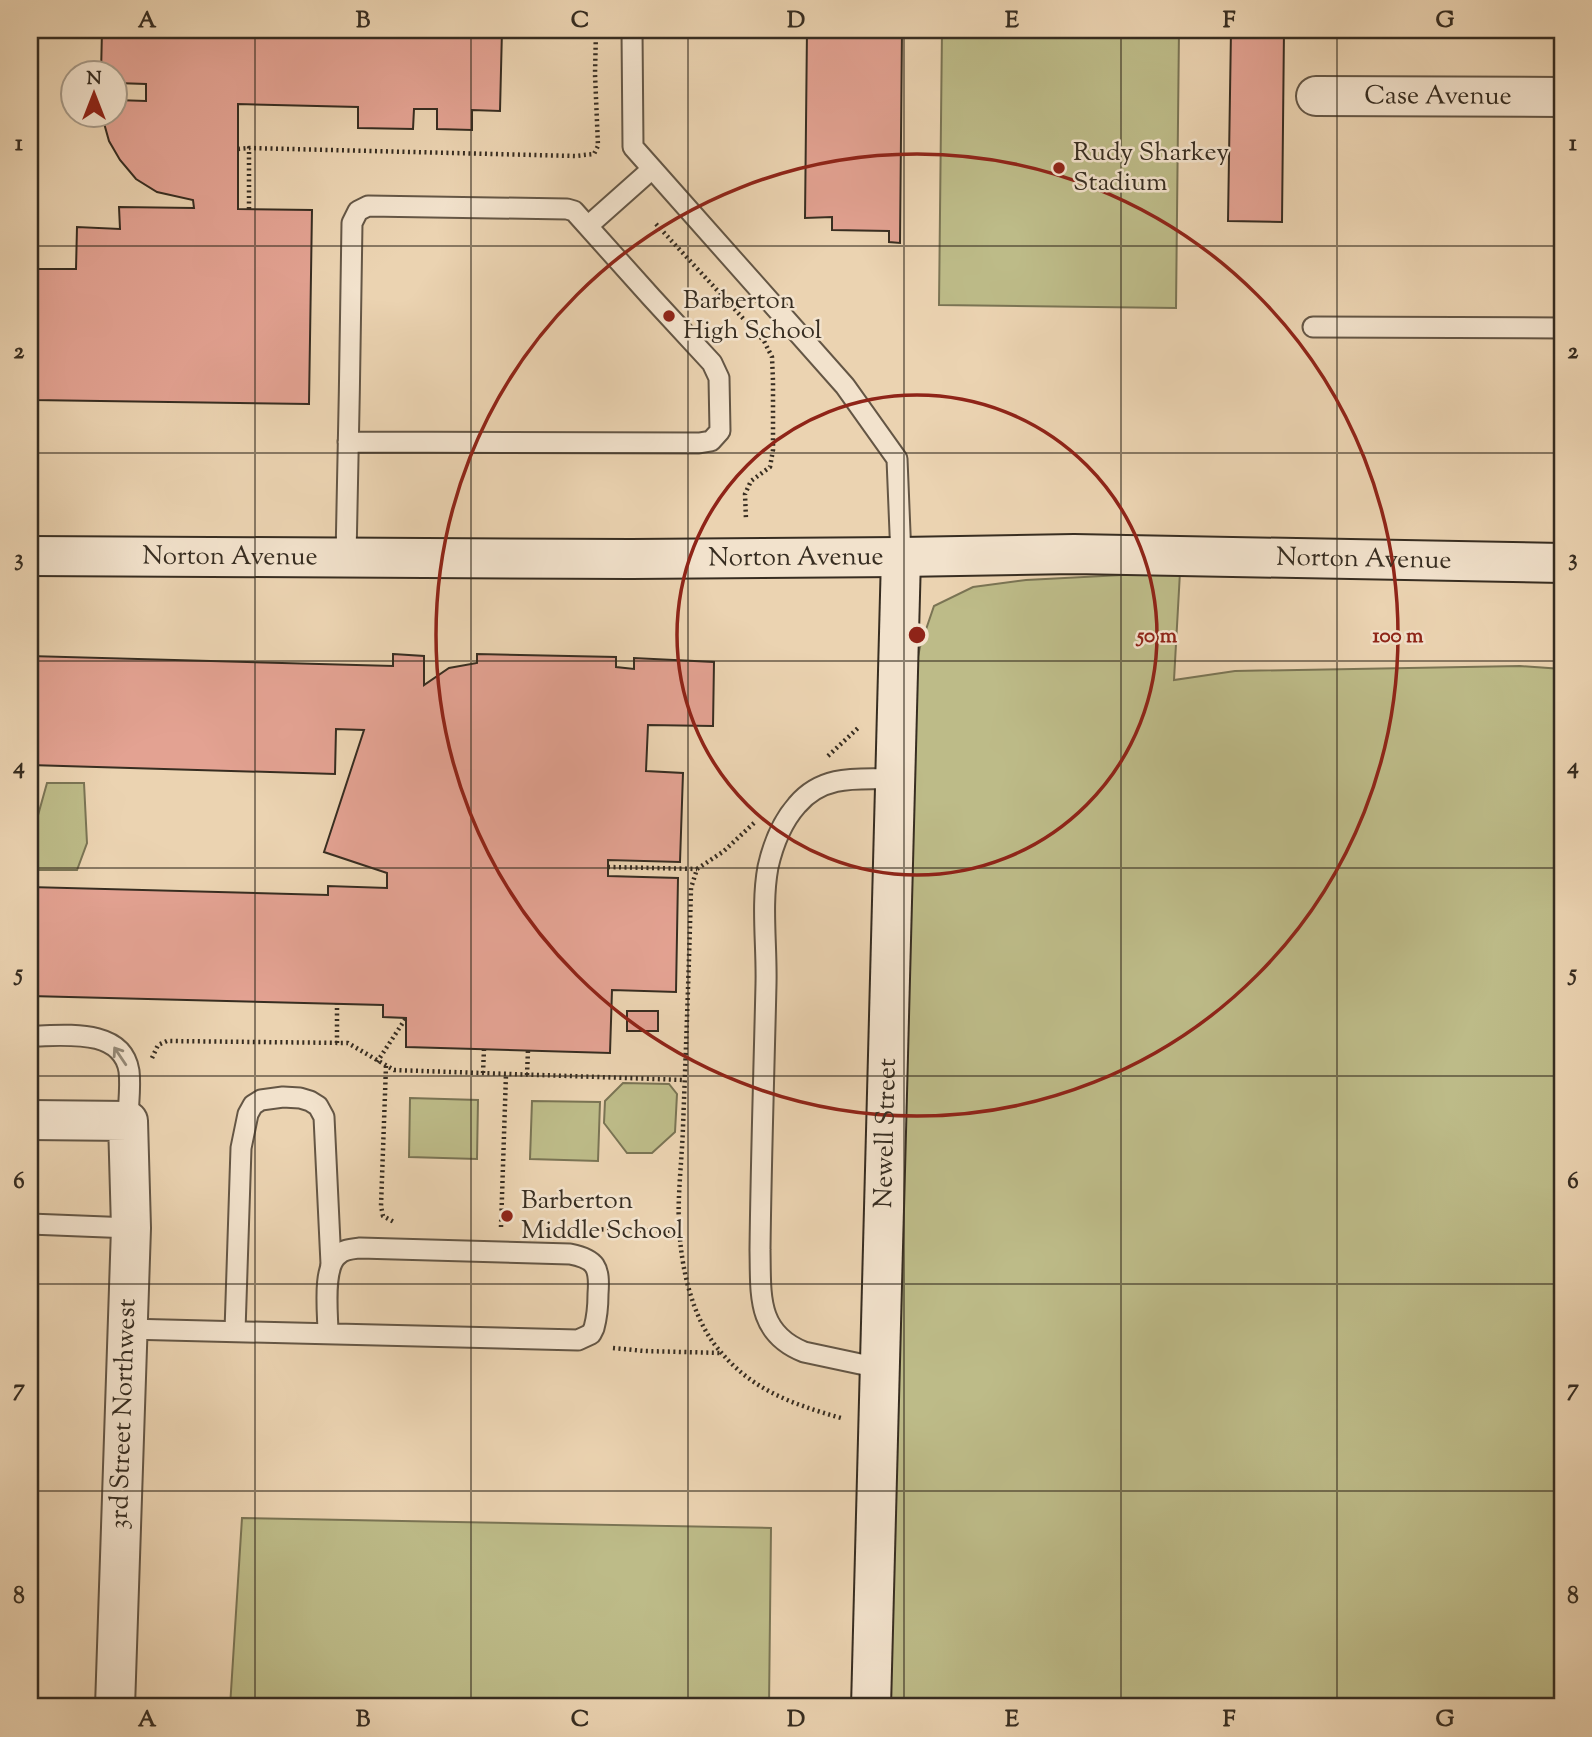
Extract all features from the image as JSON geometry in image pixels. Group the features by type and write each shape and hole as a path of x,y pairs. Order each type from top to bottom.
{"street":[{"name":"Case Avenue","path":"1316,96 1562,97"},
{"name":"Norton Avenue","path":"30,556 901,558 1074,554 1562,563"},
{"name":"Newell Street","path":"871,1707 901,558"},
{"path":"30,1120 128,1121"},
{"name":"3rd Street Northwest","path":"115,1707 131,1228 128,1121"}],"lane":[{"path":"632,30 633,147 845,386 897,459 901,558"},
{"path":"589,225 652,169"},
{"path":"346,558 348,442 352,223 358,211 368,206 574,211 712,363 719,378 720,431 712,440 699,443 348,442"},
{"path":"1313,327 1562,328"},
{"path":"879,1368 804,1352 779,1337 767,1323 761,1296 760,1250 765,894 768,867 783,822 798,803 813,790 835,780 895,779"},
{"path":"30,1035 100,1038 117,1049 129,1070 128,1121"},
{"path":"235,1331 242,1139 248,1114 253,1105 261,1100 300,1098 318,1106 324,1117 331,1264 328,1276 328,1333"},
{"path":"30,1224 131,1228"},
{"path":"128,1329 578,1340 591,1335 597,1318 599,1273 593,1263 584,1256 360,1248 346,1250 337,1255 331,1264"}],"path":[{"path":"238,149 575,156 594,154 598,146 596,30"},
{"path":"249,148 249,209"},
{"path":"608,867 696,869 724,851"},
{"path":"696,869 691,887 680,1231 691,1297 705,1327 722,1353 743,1376 765,1391 841,1418"},
{"path":"337,1004 337,1043"},
{"path":"377,1062 406,1018"},
{"path":"152,1067 152,1057 158,1045 167,1041 348,1043 394,1070 685,1080"},
{"path":"483,1073 484,1049"},
{"path":"527,1075 528,1050"},
{"path":"386,1066 381,1206 383,1216 392,1222 405,1223"},
{"path":"500,1251 506,1074"},
{"path":"501,1227 514,1227"},
{"path":"583,1229 680,1231"},
{"path":"591,1335 609,1347 644,1351 722,1353"}],"shaded area":[{"name":"Rudy Sharkey Stadium","path":"942,30 1179,30 1176,308 939,305"},
{"path":"1180,572 1174,680 1235,671 1520,666 1562,669 1562,1707 886,1707 914,676 920,647 934,606 973,587 1026,580"},
{"path":"47,783 84,783 87,843 77,870 30,870 30,844"},
{"path":"623,1083 669,1084 677,1094 675,1132 652,1153 627,1153 604,1123 605,1101"},
{"path":"410,1098 478,1100 477,1159 409,1157"},
{"path":"532,1101 600,1102 598,1161 530,1159"},
{"path":"242,1518 771,1528 769,1707 230,1707"}],"building":[{"path":"102,30 502,30 500,111 472,110 472,130 437,129 437,109 414,109 413,129 358,128 358,107 238,104 238,209 312,210 309,404 32,400 30,332 33,332 33,269 76,269 77,227 120,229 119,207 194,208 193,200 157,192 136,179 120,160 106,130 130,130 130,100 146,101 146,84 130,83 130,60 101,60"},
{"path":"807,30 902,30 900,243 889,242 889,231 832,230 832,217 805,218"},
{"path":"1231,30 1284,30 1282,222 1228,221"},
{"path":"393,654 424,656 424,685 449,668 477,663 477,654 616,657 616,667 634,669 634,658 714,662 713,726 648,725 646,771 683,773 680,862 608,860 608,876 678,878 676,992 612,990 610,1053 406,1047 406,1018 383,1017 383,1005 30,996 30,887 328,895 328,886 387,888 387,873 324,852 364,730 336,729 335,774 30,765 30,656 393,666"},
{"path":"627,1011 658,1011 658,1031 627,1031"}],"place":[{"name":"Rudy Sharkey Stadium","path":"1059,168"},
{"name":"Barberton High School","path":"669,316"},
{"name":"Barberton Middle School","path":"507,1216"}]}
